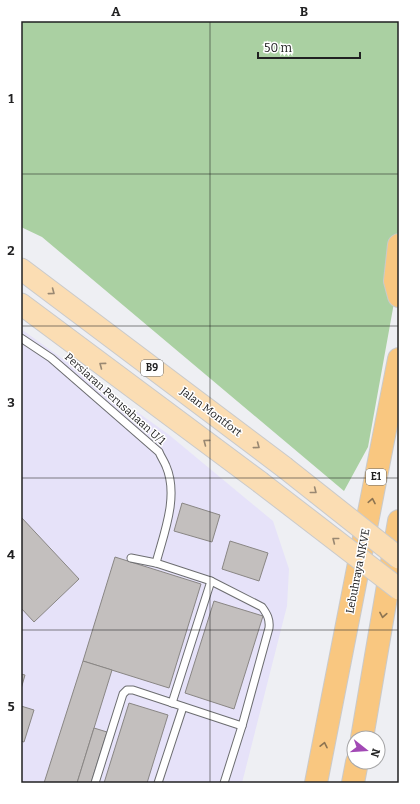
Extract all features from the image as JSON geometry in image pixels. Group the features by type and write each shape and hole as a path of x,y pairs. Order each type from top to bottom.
{"highway":[{"path":"399,245 395,281 399,296"},
{"name":"Lebuhraya NKVE","path":"316,783 399,359"},
{"path":"363,730 399,522"},
{"path":"353,783 355,770"}],"main road":[{"name":"Jalan Montfort","path":"21,268 284,467 399,558"},
{"name":"B9","path":"21,304 260,482 399,589"}],"lane":[{"name":"Persiaran Perusahaan U/1","path":"21,338 51,358 159,452 167,467 170,485 170,506 156,563"},
{"path":"131,558 156,563 211,581 262,607 267,614 270,622 242,726 224,783"},
{"path":"172,703 211,581"},
{"path":"95,783 123,694 127,690 133,690 242,726"},
{"path":"158,783 182,707"}],"shaded area":[{"path":"21,329 168,434 273,521 289,569 287,606 242,783 21,783"}],"green space":[{"path":"21,21 399,21 399,275 368,447 344,491 42,237 21,227"}],"building":[{"path":"182,503 220,515 212,542 174,531"},
{"path":"21,517 79,579 34,622 21,608"},
{"path":"230,541 268,553 259,581 222,569"},
{"path":"115,557 201,584 169,688 83,661"},
{"path":"214,601 263,616 234,709 185,693"},
{"path":"83,661 112,670 77,783 44,783"},
{"path":"21,674 25,675 21,689"},
{"path":"129,703 168,715 147,783 104,783"},
{"path":"21,706 34,710 24,742 21,741"},
{"path":"94,728 107,732 91,783 77,783"}]}
